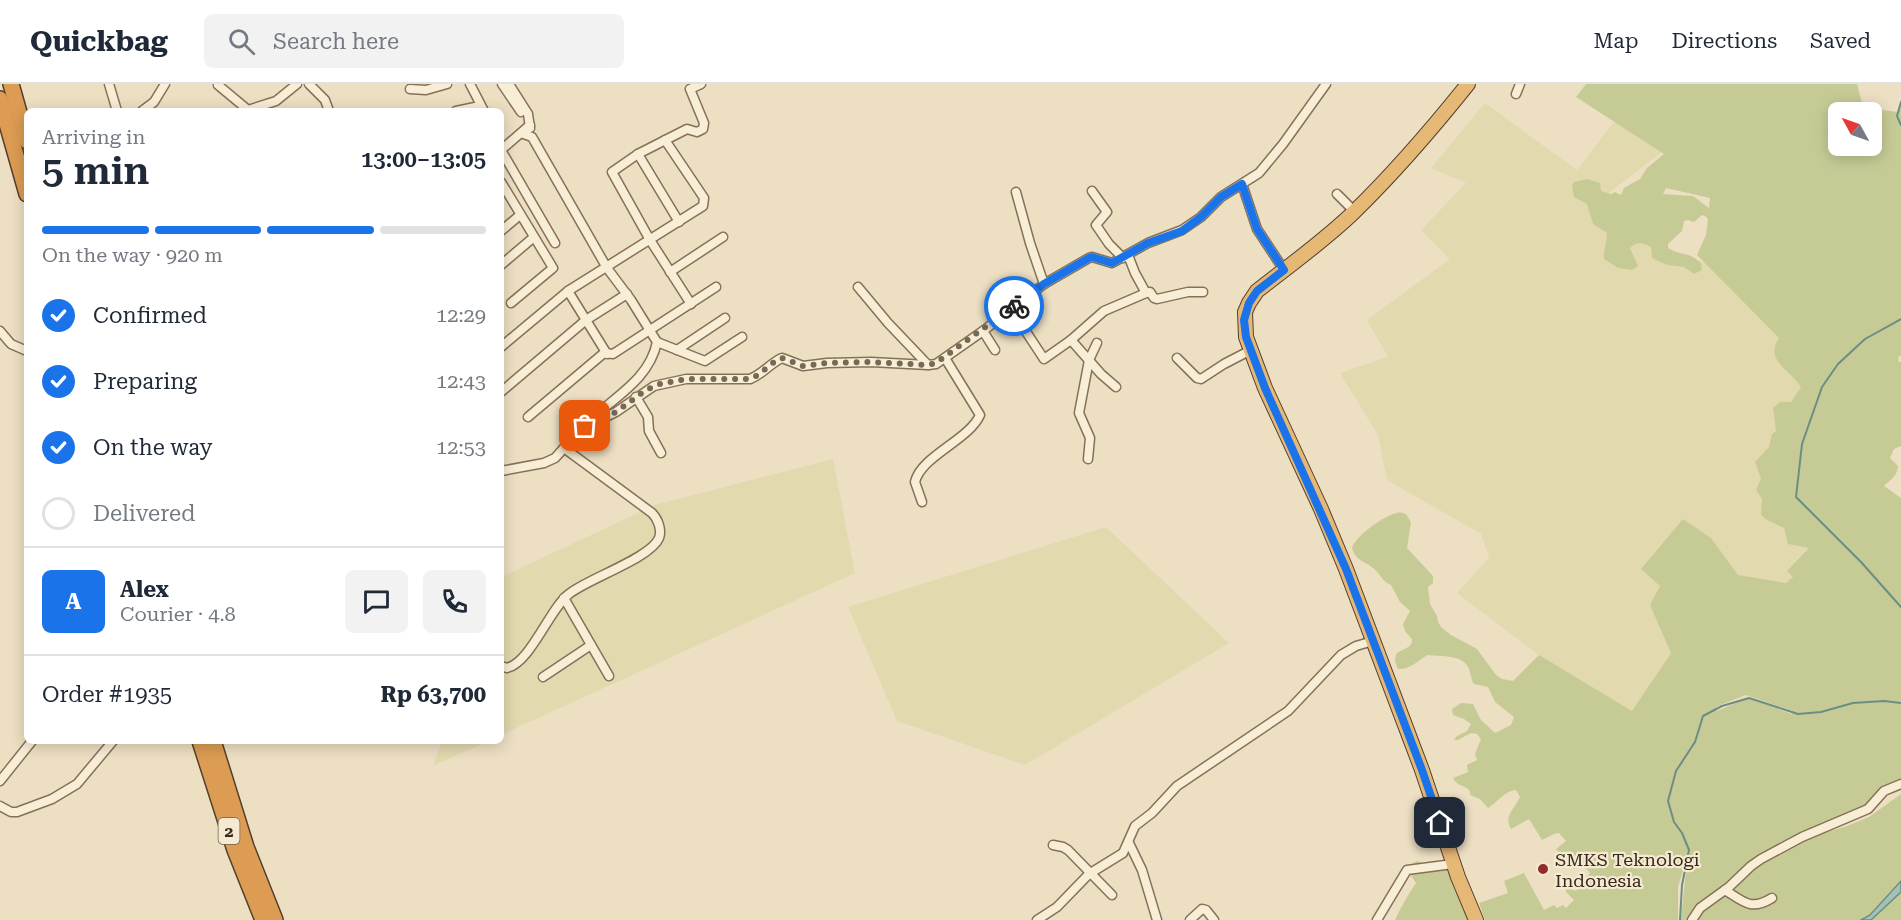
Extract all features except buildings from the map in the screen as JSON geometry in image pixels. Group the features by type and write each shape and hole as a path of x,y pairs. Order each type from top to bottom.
{"highway":[{"path":"11,84 24,130"},
{"path":"1468,84 1421,141 1354,211 1257,291 1245,312 1244,328 1265,388 1346,569 1422,770 1453,864 1476,920"},
{"path":"0,99 24,183"},
{"name":"2","path":"201,744 235,850 263,920"},
{"name":"2","path":"214,744 246,847 275,920"}],"street":[{"path":"109,84 116,108"},
{"path":"146,108 154,102 165,84"},
{"path":"254,108 276,101 297,84"},
{"path":"309,84 325,100 328,108"},
{"path":"410,89 426,90 447,84"},
{"path":"470,84 482,108"},
{"path":"502,84 516,107 529,122"},
{"path":"509,84 528,114 532,138 607,268 627,294 657,342 705,361 742,337"},
{"path":"691,304 650,240 612,172 638,154 687,129 700,132 705,126 689,87 701,84"},
{"path":"581,429 616,412 654,386 679,380 750,379 758,376 770,364 782,358 803,366 870,362 928,365 936,363 983,331 1044,284 1089,258 1112,263 1148,243 1182,231 1191,225 1221,197 1260,173 1326,84"},
{"path":"1516,94 1520,84"},
{"path":"218,85 246,108"},
{"path":"504,148 521,133 529,122"},
{"path":"521,133 532,138"},
{"path":"504,344 568,291 703,206 705,202 665,140"},
{"path":"504,141 507,145"},
{"path":"638,154 679,222"},
{"path":"504,155 555,243"},
{"path":"1242,184 1257,229 1284,270"},
{"path":"504,189 554,268 511,303"},
{"path":"1092,191 1107,212 1096,225 1109,244 1126,256 1146,293"},
{"path":"1016,192 1044,284"},
{"path":"1336,194 1354,211"},
{"path":"504,228 520,215"},
{"path":"504,262 534,237"},
{"path":"670,272 723,237"},
{"path":"528,417 603,353 613,354 716,287"},
{"path":"858,287 928,365"},
{"path":"568,291 607,354"},
{"path":"1011,309 1044,359 1071,340 1104,311 1146,293 1150,292 1157,299 1188,292 1203,292"},
{"path":"504,389 586,320 627,294"},
{"path":"677,350 725,318"},
{"path":"0,331 11,344 24,350"},
{"path":"983,331 995,350"},
{"path":"1071,340 1116,387"},
{"path":"504,470 551,460 559,455 581,429 635,383 649,364 657,342"},
{"path":"1088,459 1090,438 1079,413 1089,360 1097,343"},
{"path":"1177,358 1197,378 1201,379 1224,364 1251,351"},
{"path":"922,502 915,482 919,472 964,433 980,415 945,358"},
{"path":"636,397 648,417 649,431 661,453"},
{"path":"504,667 507,668 516,663 543,630 564,598 653,547 660,536 659,522 652,513 564,448"},
{"path":"564,598 609,676"},
{"path":"1037,920 1057,907 1091,872 1120,855 1129,843 1135,826 1152,813 1175,788 1288,711 1341,655 1356,646 1373,641"},
{"path":"543,677 591,645"},
{"path":"0,781 30,744"},
{"path":"0,806 11,812 17,812 64,793 83,779 110,744"},
{"path":"1692,920 1700,908 1761,859 1802,837 1868,809 1884,791 1901,784"},
{"path":"1129,843 1142,870 1157,920"},
{"path":"1053,845 1066,848 1112,895"},
{"path":"1377,920 1407,870 1453,864"},
{"path":"1725,890 1752,905 1760,905 1772,898"},
{"path":"1190,920 1202,909 1214,920"}],"shaded area":[{"path":"1485,103 1577,170 1617,118 1666,149 1610,192 1603,221 1686,258 1756,274 1814,388 1822,547 1790,583 1736,580 1670,603 1658,591 1651,605 1671,652 1637,708 1637,715 1556,668 1457,593 1489,558 1481,534 1387,480 1378,435 1340,373 1388,357 1367,320 1450,259 1421,230 1466,183 1431,168"},
{"path":"833,459 855,573 504,734 504,576 655,505"},
{"path":"1106,527 1229,643 1025,765 897,721 848,607"},
{"path":"441,744 481,744 433,766"}],"green space":[{"path":"1586,84 1857,84 1862,102 1828,102 1828,156 1882,156 1882,110 1897,112 1901,102 1901,356 1898,361 1901,362 1901,446 1894,449 1890,458 1898,466 1896,473 1884,486 1901,498 1901,787 1890,790 1870,811 1850,822 1831,827 1775,854 1740,875 1690,920 1681,920 1686,869 1684,867 1678,887 1678,920 1485,920 1479,903 1508,893 1504,881 1524,873 1544,910 1554,905 1557,908 1563,905 1566,908 1574,900 1566,892 1566,885 1575,891 1586,883 1586,878 1590,873 1584,866 1574,869 1556,849 1566,841 1559,833 1542,840 1529,819 1511,829 1508,820 1520,797 1516,790 1488,808 1480,799 1470,795 1468,789 1454,781 1453,778 1468,772 1467,765 1477,760 1475,754 1481,739 1477,734 1471,733 1454,740 1467,731 1471,724 1453,715 1452,709 1461,703 1473,704 1481,720 1495,733 1511,725 1514,717 1495,702 1488,687 1474,684 1467,665 1459,659 1427,655 1409,667 1398,669 1395,661 1396,654 1409,647 1412,642 1403,624 1410,611 1400,602 1391,585 1353,552 1354,543 1378,522 1398,513 1406,514 1411,522 1407,548 1433,576 1433,583 1428,587 1430,604 1438,622 1451,635 1477,649 1496,675 1513,681 1539,655 1632,711 1671,653 1650,605 1660,586 1641,569 1683,519 1711,538 1738,575 1786,583 1793,577 1787,571 1809,548 1788,544 1784,528 1761,515 1762,499 1756,490 1761,479 1755,462 1769,447 1772,434 1776,431 1773,408 1780,402 1791,402 1801,387 1776,359 1775,346 1779,338 1697,255 1706,235 1708,219 1702,215 1694,222 1684,221 1682,231 1668,244 1668,248 1701,263 1702,270 1694,274 1684,267 1667,265 1652,258 1651,247 1643,244 1635,244 1630,248 1638,266 1632,270 1618,268 1604,259 1607,233 1593,224 1587,204 1574,197 1572,186 1574,182 1587,179 1600,183 1601,191 1621,195 1624,188 1640,179 1647,168 1664,154 1576,97","holes":["1666,188 1710,198 1709,208 1693,196 1663,194","1746,695 1792,711 1792,714 1747,698 1717,711 1715,709"]},
{"path":"1901,794 1901,920 1695,920 1697,913 1768,861 1817,835 1869,817"},
{"path":"1418,861 1435,869 1452,864 1475,920 1395,920 1416,883 1410,874 1413,863"}],"water":[{"path":"1901,881 1901,892 1871,920 1861,920 1870,915"}],"waterway":[{"path":"1901,102 1897,116 1901,125"},
{"path":"1901,319 1865,339 1838,364 1822,387 1802,444 1796,497 1861,562 1901,607"},
{"path":"1680,920 1682,885 1689,850 1682,833 1674,822 1668,801 1676,771 1695,742 1703,716 1722,706 1749,698 1798,714 1821,712 1853,703 1884,701 1901,703"}],"way so far":[{"path":"585,426 616,412 654,386 686,379 746,380 758,376 770,364 782,358 799,366 837,362 907,365 936,363 983,331 1014,306"}],"place":[{"name":"SMKS Teknologi Indonesia","path":"1543,869"}],"route":[{"path":"1014,306 1044,284 1089,258 1112,263 1148,243 1182,231 1201,217 1227,192 1242,184 1257,229 1284,270 1257,291 1249,303 1244,320 1246,337 1259,375 1346,569 1440,823"}]}
